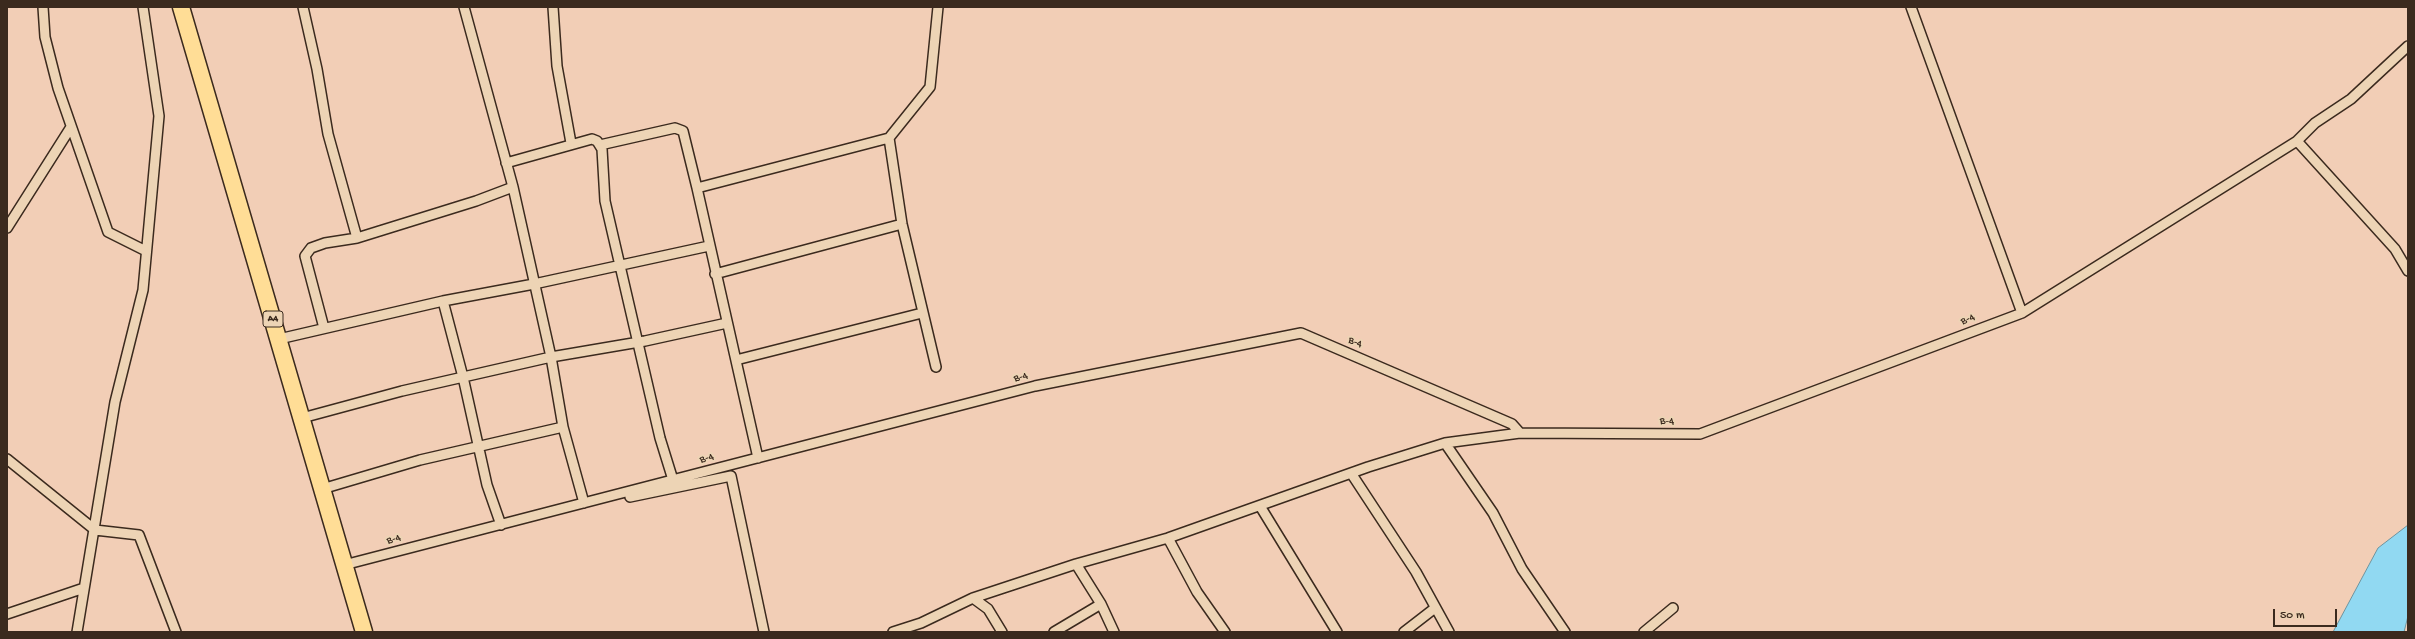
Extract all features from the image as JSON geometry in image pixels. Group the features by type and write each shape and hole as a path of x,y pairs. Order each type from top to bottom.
{"highway":[{"name":"A4","path":"182,7 364,632"}],"street":[{"path":"43,7 45,37 71,127 108,232 146,251"},
{"path":"77,632 115,402 143,290 159,116 143,7"},
{"path":"303,7 317,69 328,134 357,238"},
{"path":"464,7 513,187 551,356 563,427 584,503"},
{"path":"553,7 557,66 571,143"},
{"path":"697,188 889,138 930,87 938,7"},
{"path":"1911,7 2022,313"},
{"name":"B-4","path":"344,565 1035,386 1301,333 1512,424 1520,433 1700,434 2022,313 2297,141 2315,123 2351,100 2408,46"},
{"path":"7,228 71,127"},
{"path":"600,145 675,128 683,131 758,458"},
{"path":"889,138 902,224 936,367"},
{"path":"506,163 571,143 592,139 600,145 602,149 605,201 660,438 673,480"},
{"path":"2297,141 2395,249 2408,271"},
{"path":"324,328 305,256 311,248 325,243 357,238 476,201 513,187"},
{"path":"715,274 902,224"},
{"path":"278,339 443,301 534,284 709,246"},
{"path":"443,301 463,378 487,485 505,524 731,476 764,632"},
{"path":"736,360 922,313"},
{"path":"302,418 402,390 463,378 551,356 638,342 727,323"},
{"path":"322,489 420,460 563,427"},
{"path":"893,632 921,623 972,598 1076,564 1168,538 1351,473 1445,443 1520,433"},
{"path":"1445,443 1493,513 1522,569 1565,632"},
{"path":"7,459 94,530 139,535 176,632"},
{"path":"1351,473 1416,572 1435,608 1450,632"},
{"path":"1260,506 1337,632"},
{"path":"1168,538 1197,592 1226,632"},
{"path":"1076,564 1101,604 1114,632"},
{"path":"7,614 84,588"},
{"path":"972,598 988,609 1002,632"},
{"path":"1054,632 1101,604"},
{"path":"1404,632 1435,608"},
{"path":"1646,631 1673,608"},
{"path":"921,623 925,632"}],"water":[{"path":"2408,525 2408,616 2404,632 2333,632 2378,548"}]}
